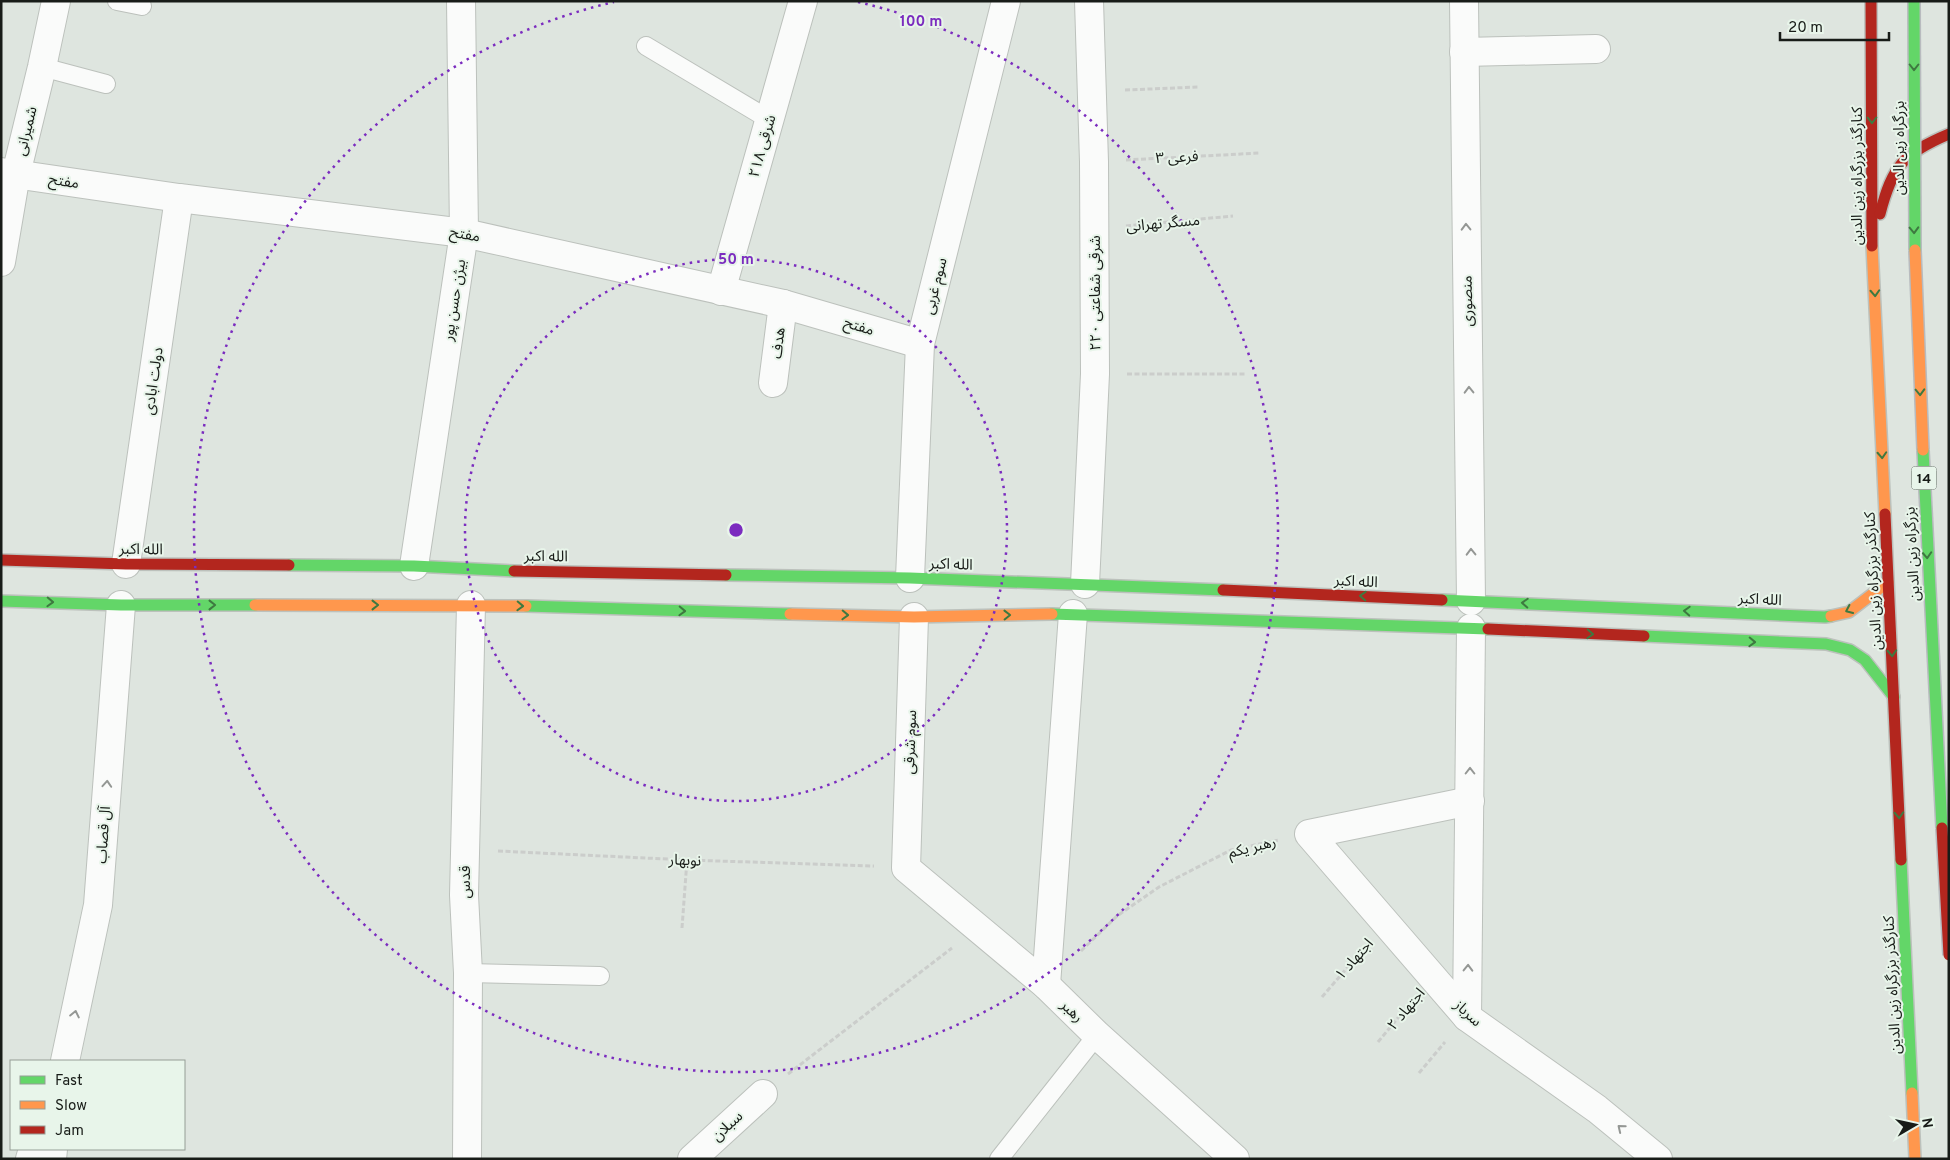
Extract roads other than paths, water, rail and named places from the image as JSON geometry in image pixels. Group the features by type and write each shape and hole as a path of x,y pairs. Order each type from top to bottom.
{"main road":[{"name":"کنارگذر بزرگراه زین الدین","path":"1872,1 1872,244 1915,1159"},
{"name":"بزرگراه زین الدین","path":"1914,1 1914,220 1926,530 1949,955"},
{"path":"1872,244 1886,189 1901,161 1924,143 1949,134"},
{"name":"الله اکبر","path":"1,560 126,568 414,566 470,574 910,578 1085,584 1471,614 1826,617 1849,612 1888,582"},
{"path":"1,600 471,601 914,617 1073,614 1471,614 1826,644 1850,650 1865,660 1894,697"}],"street":[{"name":"شمیرانی","path":"1,262 8,173 42,67 56,1"},
{"name":"بیژن حسن پور","path":"414,566 464,233 461,1"},
{"name":"۲۱۸ شرقی","path":"721,291 803,1"},
{"name":"سوم غربی","path":"910,578 920,344 1006,1"},
{"name":"۲۲۰ شرقی شفاعتی","path":"1085,584 1095,374 1094,162 1090,1"},
{"name":"منصوری","path":"1464,1 1471,614"},
{"path":"1464,52 1596,49"},
{"name":"مفتح","path":"8,173 179,198 464,233 783,304 920,344"},
{"name":"دولت ابادی","path":"126,568 179,198"},
{"name":"هدف","path":"773,383 783,304"},
{"name":"آل قصاب","path":"65,1060 98,905 121,601"},
{"name":"قدس","path":"468,1159 468,973 464,895 471,601"},
{"path":"1046,985 1073,614"},
{"path":"1467,1017 1471,614"},
{"name":"سوم شرقی","path":"906,868 914,617"},
{"name":"سرباز","path":"1470,800 1309,834 1467,1017 1597,1109 1658,1159"},
{"name":"رهبر","path":"906,868 1046,985 1097,1035 1236,1159"},
{"name":"سبلان","path":"692,1159 763,1094"}],"lane":[{"path":"117,1 142,6"},
{"path":"646,46 770,120"},
{"path":"42,67 106,84"},
{"path":"468,973 600,976"},
{"path":"999,1159 1097,1035"}]}
